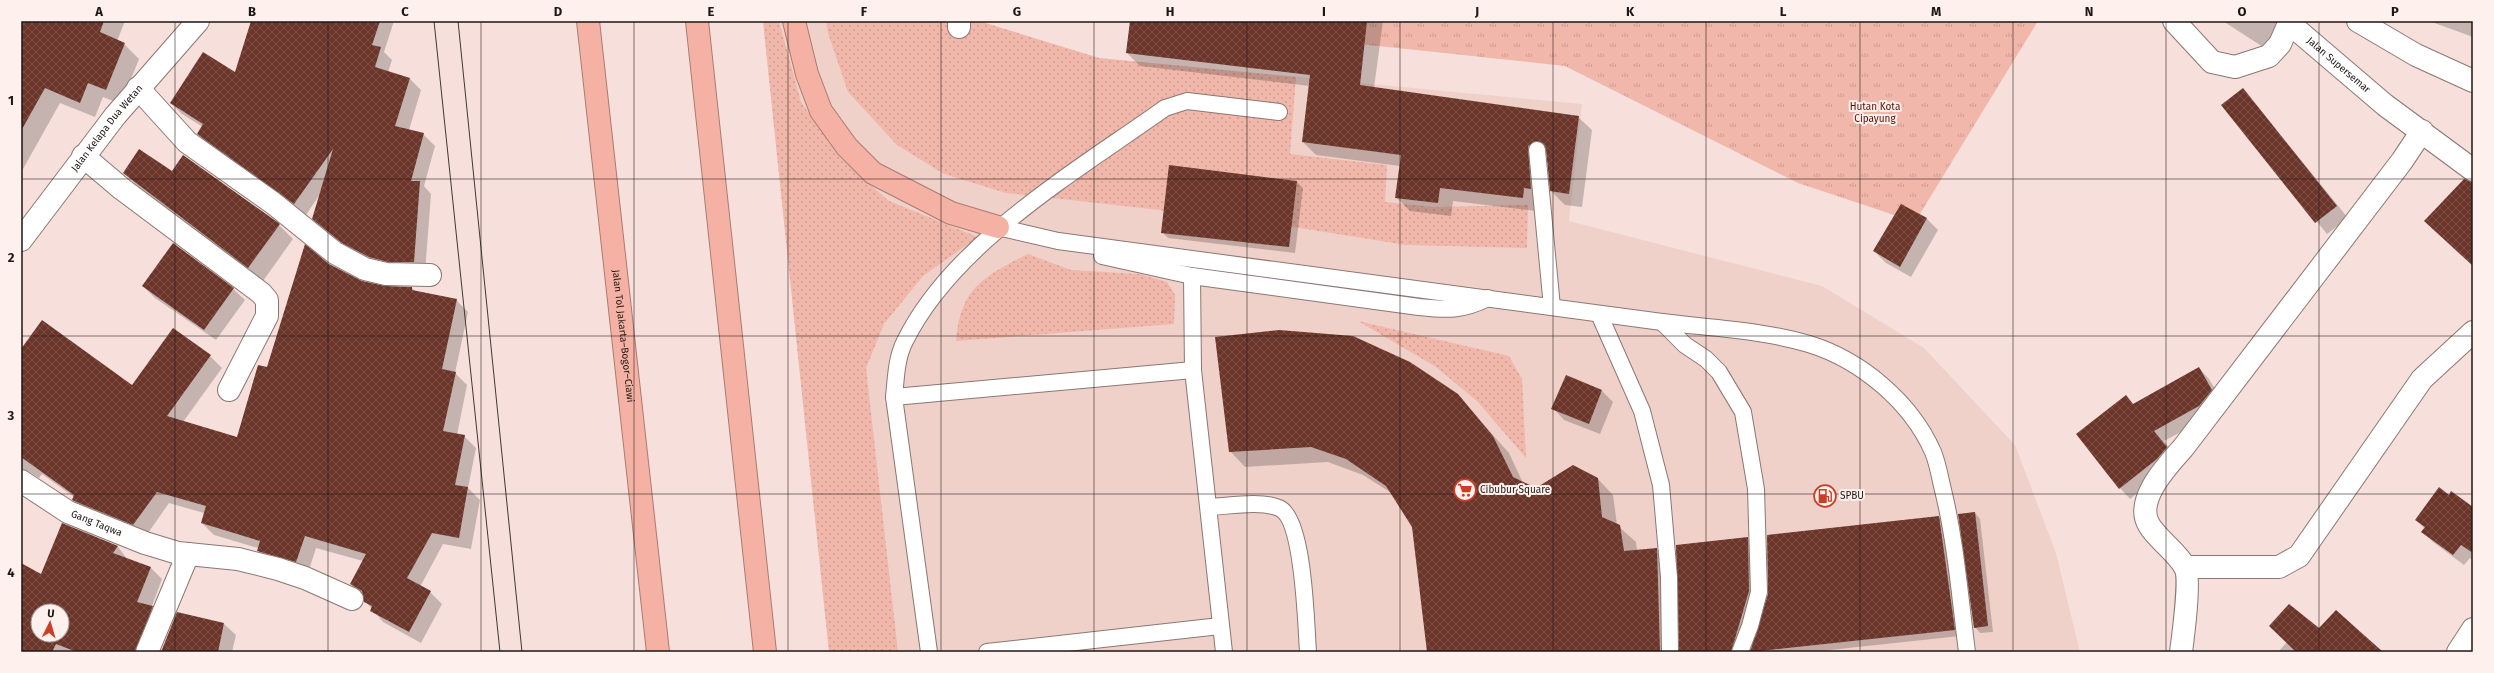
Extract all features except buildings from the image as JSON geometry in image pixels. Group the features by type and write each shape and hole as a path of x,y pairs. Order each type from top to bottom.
{"highway":[{"name":"Jalan Tol Jakarta–Bogor–Ciawi","path":"588,21 658,652"},
{"path":"698,21 765,652"},
{"path":"794,21 807,74 821,111 848,147 873,173 951,213 998,227"}],"street":[{"name":"Jalan Kelapa Dua Wetan","path":"21,240 83,156 138,88 198,21"},
{"name":"Jalan Supersemar","path":"2174,21 2212,62 2235,67 2269,56 2280,44 2290,22 2385,105 2473,170"},
{"path":"2358,21 2416,55 2473,81"},
{"path":"138,88 187,142 274,203 335,253 365,269 386,274 430,275"},
{"path":"2181,652 2186,589 2185,567 2148,524 2145,505 2152,488 2162,471 2183,448 2402,161 2422,131"},
{"path":"83,156 122,189 261,293 267,300 266,316 229,390"},
{"path":"2185,567 2279,567 2299,556 2422,379 2473,332"},
{"name":"Gang Taqwa","path":"21,481 68,512 94,524 183,554 238,560 278,569 305,578 352,599"},
{"path":"147,652 183,554"},
{"path":"2458,652 2473,629"}],"lane":[{"path":"929,652 894,397 898,363 904,341 912,328 945,282 998,227 1174,103 1187,101 1279,112"},
{"path":"1537,150 1552,307"},
{"path":"998,227 1058,241 1756,334 1808,344 1833,354 1873,378 1913,415 1934,453 1952,528 1967,652"},
{"path":"1058,241 1089,254 1192,276 1449,310 1469,308 1488,298"},
{"path":"1192,276 1193,370 1224,652"},
{"path":"1599,314 1642,411 1661,486 1669,577 1670,652"},
{"path":"1662,322 1685,345 1706,359 1719,372 1743,412 1756,489 1759,592 1750,626 1740,652"},
{"path":"894,397 1193,370"},
{"path":"1209,507 1270,504 1282,508 1290,519 1299,542 1308,652"},
{"path":"987,652 1220,626"}],"shaded area":[{"path":"763,21 979,21 1099,58 1582,104 1569,221 1822,286 1924,348 2015,445 2056,553 2080,652 829,652"}],"green space":[{"path":"763,21 779,21 801,102 841,159 889,201 978,237 923,276 884,324 866,368 898,652 829,652"},
{"path":"826,21 979,21 1099,58 1296,77 1290,154 1387,165 1385,202 1433,207 1528,205 1527,248 1406,245 1249,220 1006,193 944,174 897,145 848,92 828,33"},
{"name":"Hutan Kota Cipayung","path":"1349,21 2038,21 1915,222 1798,183 1565,66 1350,43"},
{"path":"1028,254 1071,270 1139,274 1167,282 1175,295 1174,324 956,341 958,323 963,308 969,296 977,286 999,269"},
{"path":"1358,321 1509,356 1522,379 1526,458 1477,401 1436,367"}],"tram line":[{"path":"434,21 500,652"},
{"path":"458,21 522,652"}],"place":[{"name":"Cibubur Square","path":"1465,490"},
{"name":"SPBU","path":"1825,496"}]}
